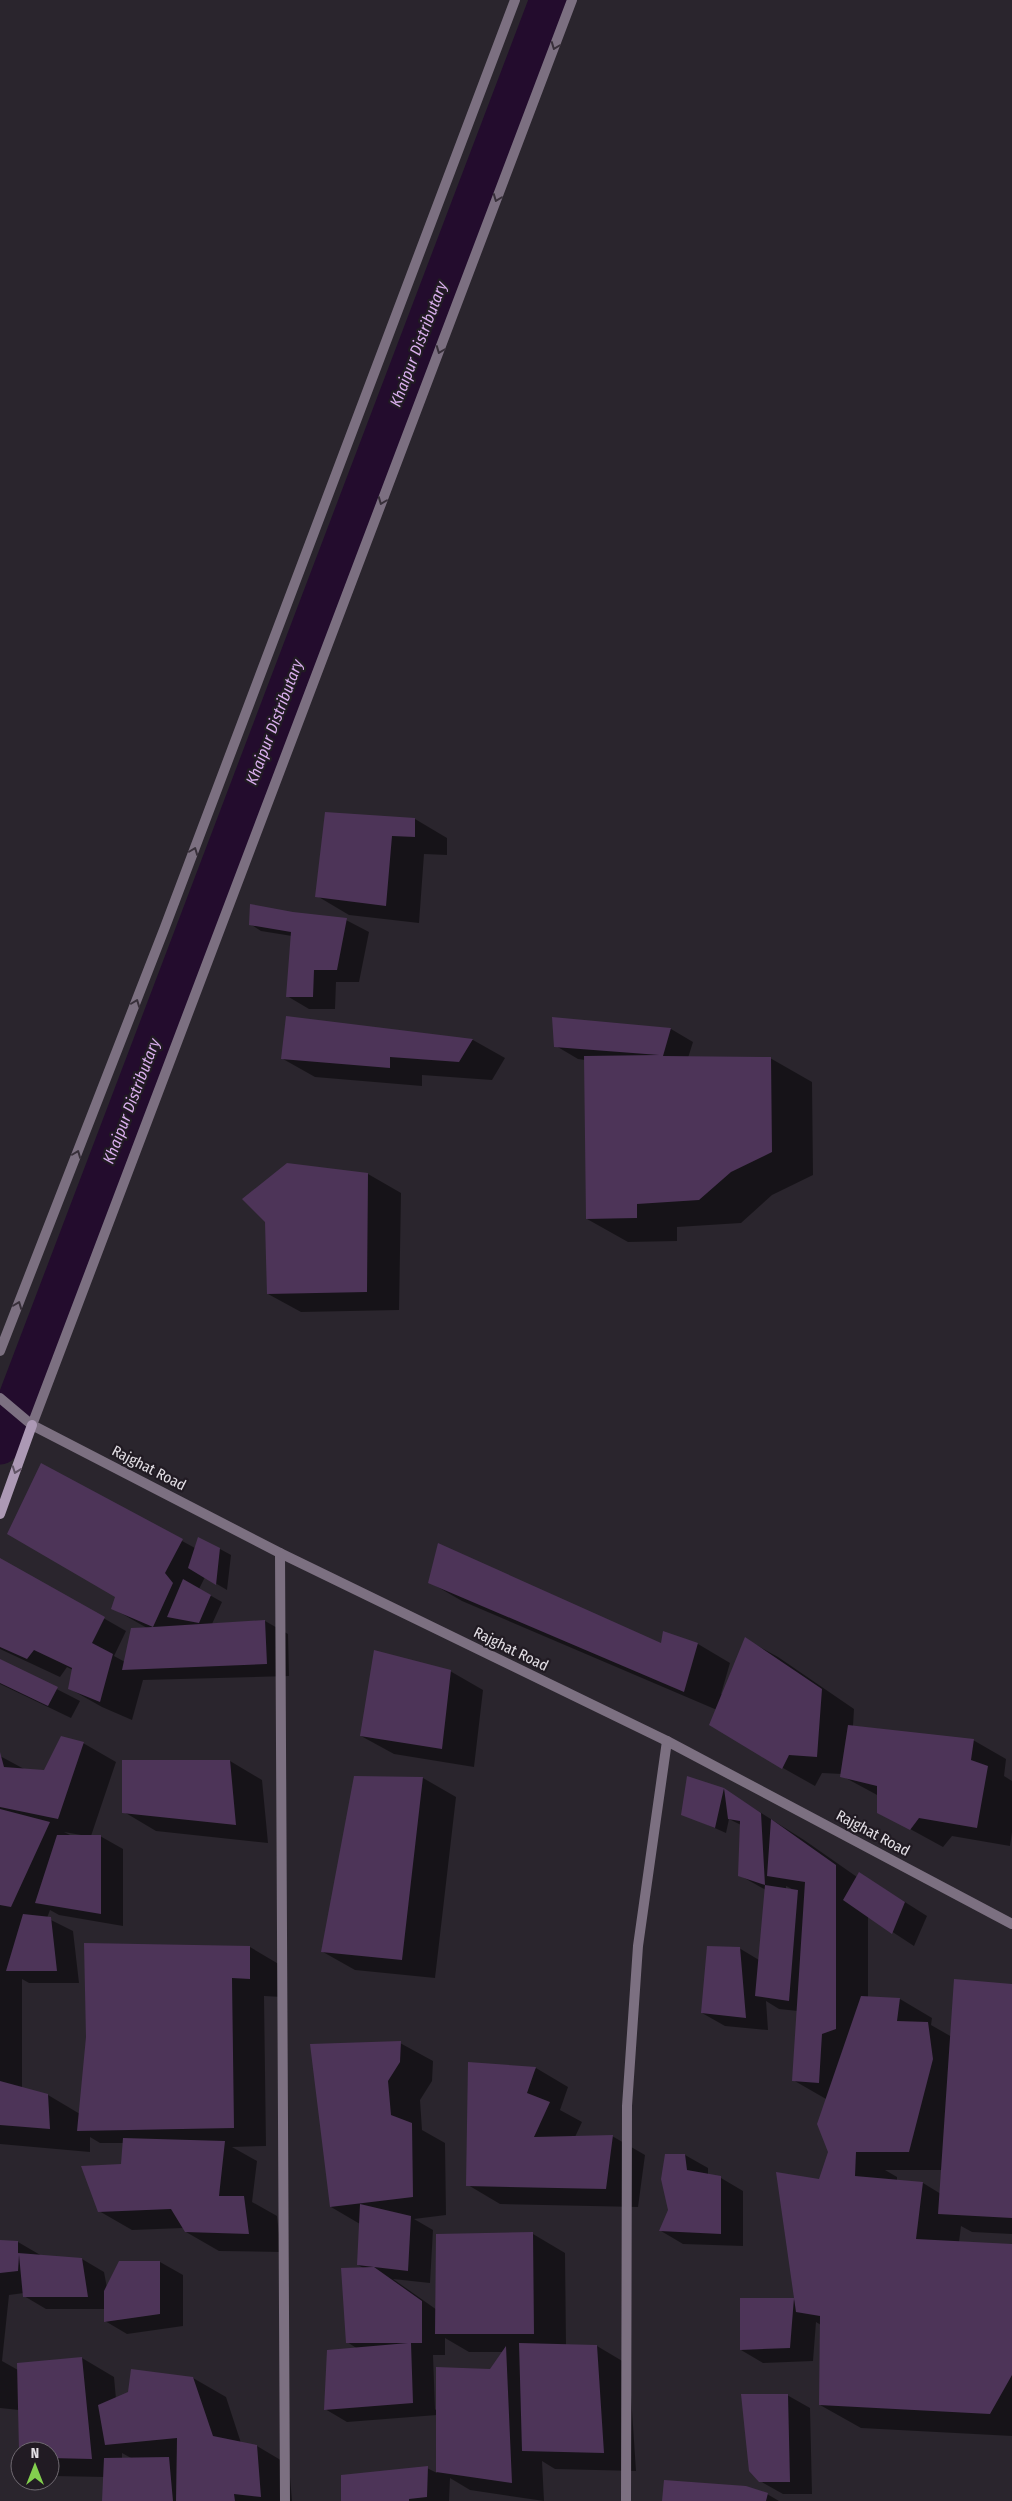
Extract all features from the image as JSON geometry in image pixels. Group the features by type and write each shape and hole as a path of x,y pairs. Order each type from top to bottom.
{"main road":[{"path":"0,1514 32,1425"}],"street":[{"path":"0,1351 165,928 515,0"},
{"path":"32,1425 572,0"},
{"name":"Rajghat Road","path":"0,1398 32,1425 280,1552 667,1741 1012,1924"},
{"path":"280,1552 285,2501"},
{"path":"626,2501 627,2106 638,1946 667,1741"}],"building":[{"path":"325,812 415,818 415,837 392,836 386,906 315,897"},
{"path":"250,904 293,912 347,918 337,970 314,970 313,997 286,997 291,932 249,925"},
{"path":"286,1016 473,1039 459,1062 390,1057 390,1068 281,1059"},
{"path":"552,1017 671,1028 663,1056 771,1057 772,1152 731,1172 699,1200 637,1204 637,1218 586,1219 584,1056 659,1055 554,1047"},
{"path":"287,1163 368,1173 367,1292 267,1294 265,1222 242,1199"},
{"path":"41,1463 183,1539 165,1573 173,1583 153,1627 111,1609 115,1597 7,1534"},
{"path":"198,1537 220,1548 216,1585 188,1568"},
{"path":"438,1543 661,1643 663,1631 698,1643 684,1692 428,1583"},
{"path":"0,1558 105,1617 92,1643 113,1654 100,1702 68,1689 72,1668 34,1650 27,1659 0,1647"},
{"path":"183,1579 211,1595 199,1623 167,1617"},
{"path":"265,1620 267,1664 122,1670 131,1628"},
{"path":"745,1637 822,1689 817,1757 789,1755 782,1769 709,1725"},
{"path":"374,1650 451,1670 442,1749 360,1736"},
{"path":"0,1659 58,1687 48,1706 0,1683"},
{"path":"848,1725 974,1739 971,1760 988,1766 977,1828 919,1818 910,1830 877,1813 877,1786 840,1777"},
{"path":"61,1736 84,1742 58,1819 0,1807 0,1752 4,1767 44,1770"},
{"path":"122,1760 230,1760 236,1825 122,1813"},
{"path":"354,1776 423,1777 402,1960 321,1952"},
{"path":"687,1776 724,1788 715,1828 681,1815"},
{"path":"724,1788 761,1813 765,1885 738,1876 740,1821 728,1819"},
{"path":"0,1809 50,1822 11,1907 0,1905"},
{"path":"771,1819 836,1865 836,2029 822,2034 819,2083 792,2081 805,1882 767,1876"},
{"path":"57,1835 101,1835 101,1914 35,1903"},
{"path":"859,1872 905,1902 892,1934 843,1900"},
{"path":"765,1885 798,1890 789,2001 755,1996"},
{"path":"23,1914 51,1917 57,1971 6,1971"},
{"path":"84,1943 250,1946 250,1979 232,1978 234,2128 77,2131 86,2037"},
{"path":"707,1946 740,1947 746,2018 701,2013"},
{"path":"954,1979 1012,1984 1012,2218 938,2214"},
{"path":"861,1996 900,1998 897,2021 928,2022 933,2059 909,2152 856,2152 855,2176 923,2182 916,2239 1012,2244 1012,2375 990,2414 819,2405 820,2316 796,2312 776,2172 819,2179 828,2152 817,2124"},
{"path":"401,2041 400,2062 388,2081 391,2115 412,2123 413,2197 330,2207 310,2044"},
{"path":"468,2062 536,2067 527,2093 550,2102 534,2137 613,2135 606,2189 466,2186"},
{"path":"0,2081 48,2094 50,2129 0,2125"},
{"path":"123,2138 225,2141 219,2196 244,2196 249,2234 185,2232 171,2209 98,2212 81,2166 121,2164"},
{"path":"665,2154 685,2154 687,2170 721,2176 721,2234 659,2231 668,2210 661,2179"},
{"path":"360,2204 411,2216 408,2271 357,2265"},
{"path":"533,2232 534,2334 435,2334 436,2234"},
{"path":"0,2240 18,2241 18,2253 82,2258 88,2297 23,2297 19,2255 18,2271 0,2273"},
{"path":"119,2261 160,2261 160,2314 104,2322 104,2291"},
{"path":"374,2267 422,2301 422,2343 411,2343 413,2403 324,2410 327,2350 408,2343 346,2343 341,2268"},
{"path":"740,2298 794,2298 790,2348 740,2350"},
{"path":"519,2343 597,2345 604,2453 522,2451"},
{"path":"506,2346 512,2483 436,2472 436,2367 490,2369"},
{"path":"82,2357 92,2459 60,2458 60,2441 19,2441 17,2363"},
{"path":"131,2369 193,2377 213,2436 257,2445 261,2497 234,2494 235,2501 176,2501 177,2438 105,2445 98,2405 128,2392"},
{"path":"741,2394 788,2394 790,2482 759,2482 749,2471"},
{"path":"169,2457 173,2501 102,2501 104,2458"},
{"path":"428,2466 427,2497 409,2499 409,2501 341,2501 341,2475"},
{"path":"664,2480 746,2486 768,2493 766,2501 662,2501"}],"waterway":[{"name":"Khaipur Distributary","path":"0,1445 549,0"}]}
